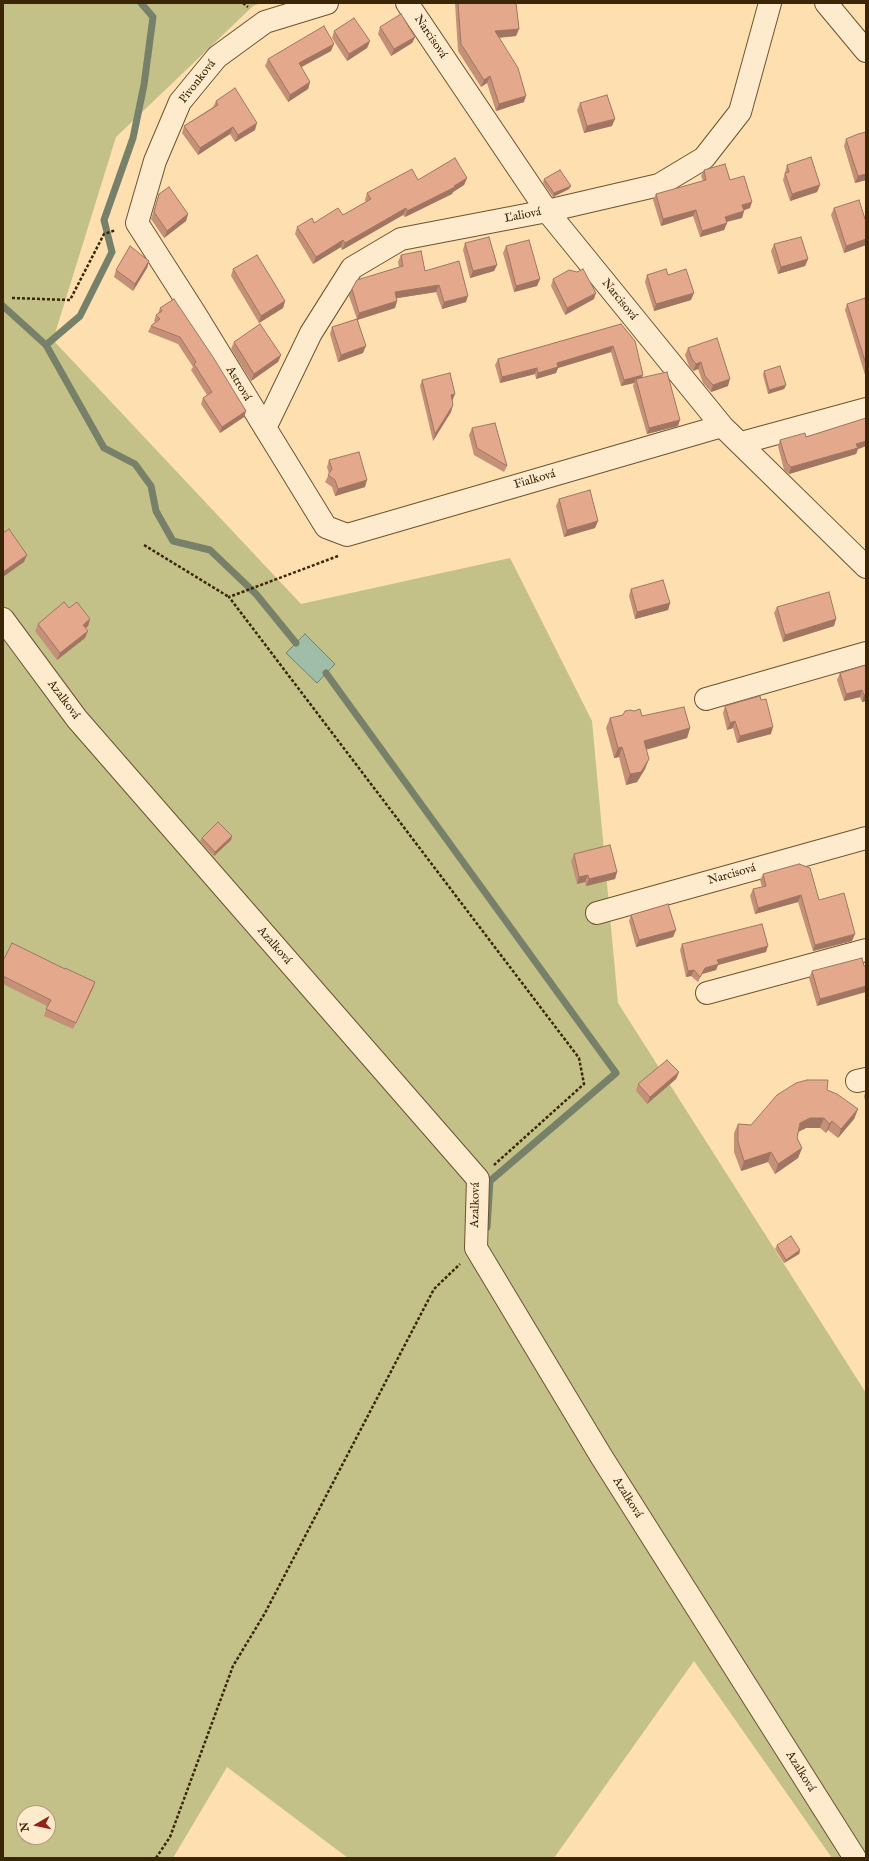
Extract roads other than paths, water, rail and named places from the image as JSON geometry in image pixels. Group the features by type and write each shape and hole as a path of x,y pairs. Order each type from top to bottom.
{"street":[{"name":"Pivonková","path":"137,223 155,161 180,102 218,57 265,22 327,3"},
{"name":"Narcisová","path":"407,3 547,211 722,426 866,567"},
{"name":"Ľaliová","path":"265,428 311,333 352,268 401,239 547,211 660,185 704,158 740,112 770,3"},
{"path":"826,3 866,51"},
{"name":"Astrová","path":"137,223 194,312 326,527 347,535"},
{"path":"740,443 866,409"},
{"name":"Fialková","path":"347,535 722,426"},
{"name":"Azalková","path":"3,619 77,720 478,1179 476,1248 601,1456 854,1858"},
{"path":"706,699 866,653"},
{"name":"Narcisová","path":"597,913 866,838"},
{"path":"707,993 866,950"}],"waterway":[{"path":"46,345 80,316 112,252 104,220 133,138 144,85 153,17 141,3"},
{"path":"3,306 46,345 104,448 135,464 151,486 156,511 173,541 210,550 256,594 296,643"},
{"path":"326,673 616,1073 490,1181 487,1227"}]}
